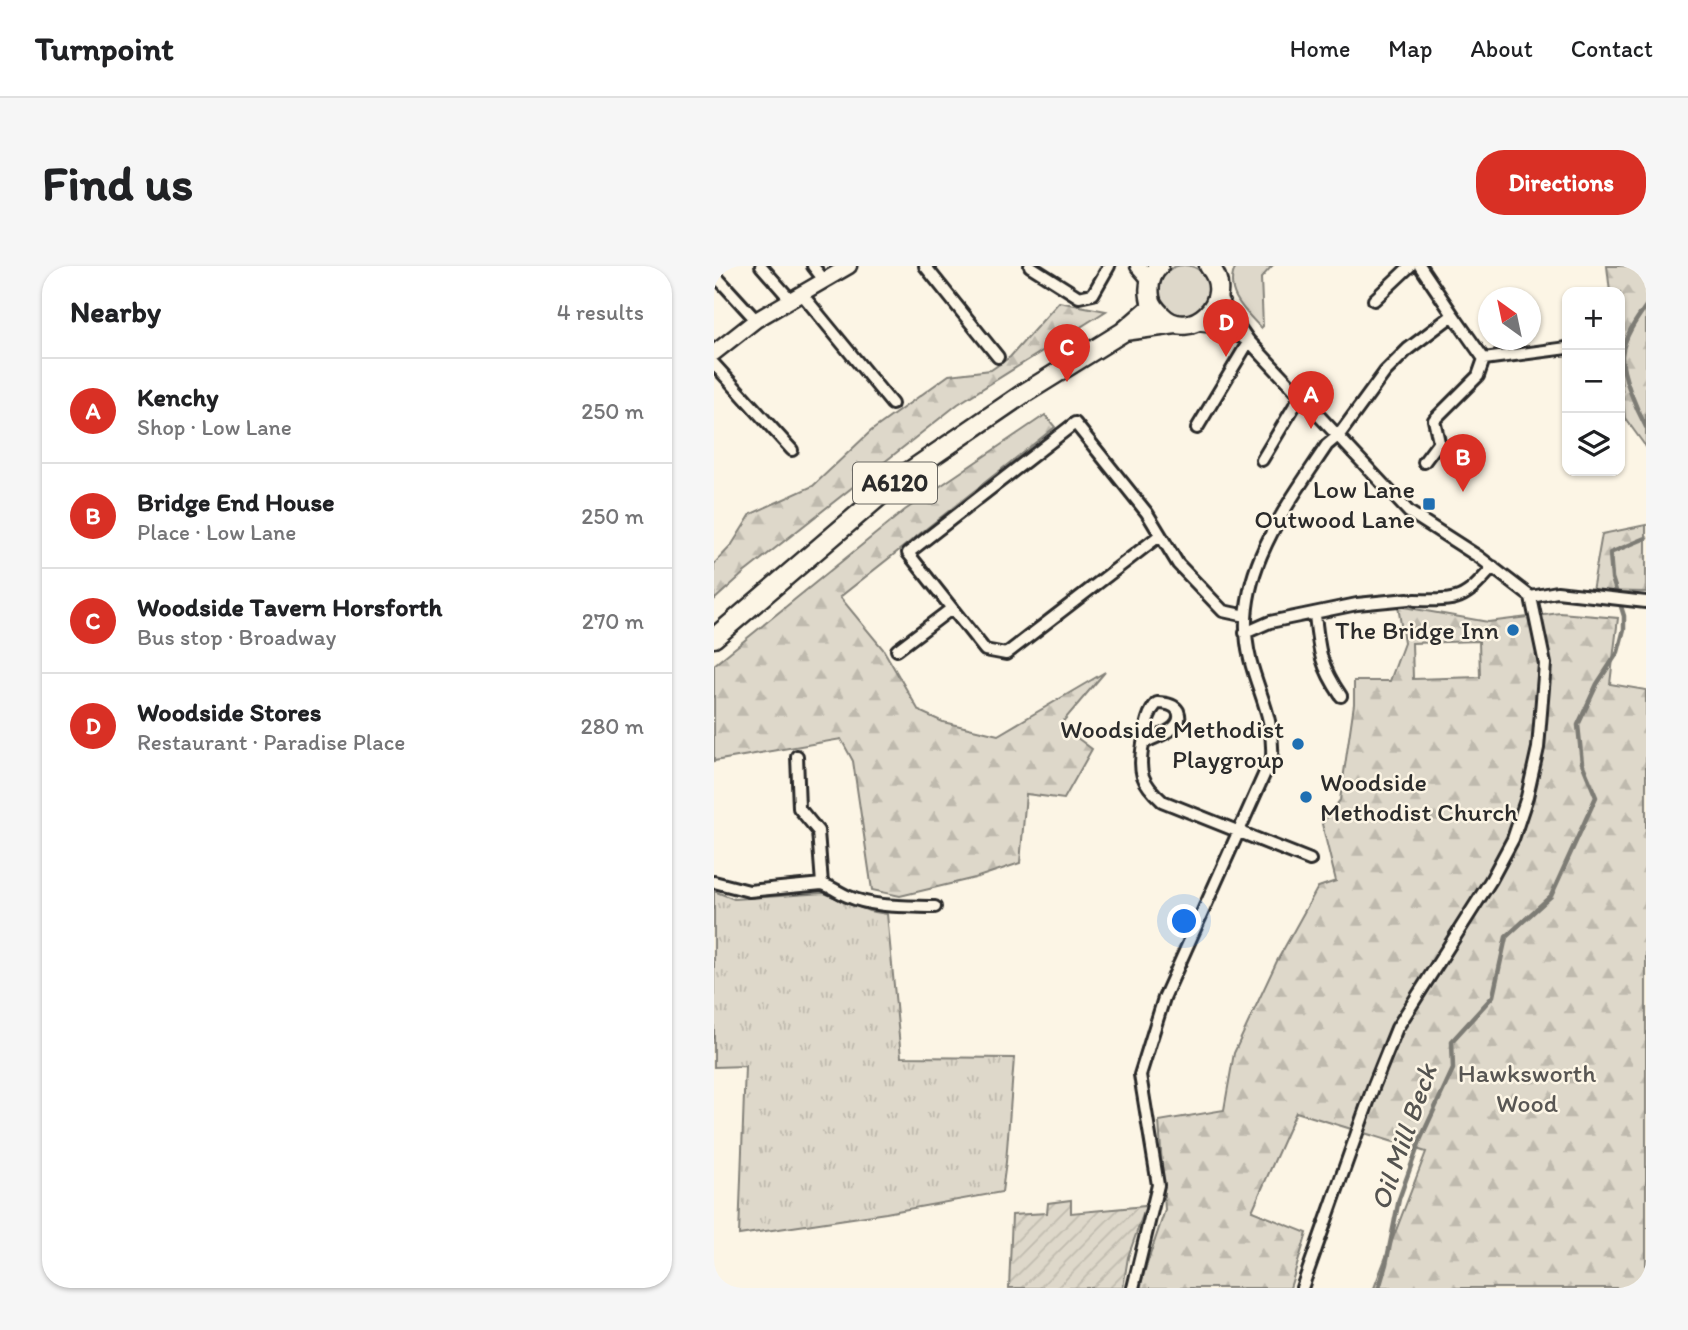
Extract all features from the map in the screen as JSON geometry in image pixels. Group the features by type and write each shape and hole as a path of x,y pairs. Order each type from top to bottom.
{"highway":[{"path":"1209,266 1218,288"},
{"path":"1154,273 1149,296 1153,306 1165,319 1184,324 1201,320 1211,312 1225,266"},
{"name":"A6120","path":"714,638 903,476 1023,394 1123,331 1153,306"},
{"name":"A6120","path":"1123,331 1184,324"}],"street":[{"path":"761,266 795,296 892,404"},
{"path":"813,266 824,280"},
{"path":"716,347 795,296 849,266"},
{"path":"925,266 998,357"},
{"path":"1030,266 1079,297 1093,294 1109,266"},
{"path":"1138,266 1154,273"},
{"path":"1374,300 1410,266"},
{"path":"1420,266 1484,359"},
{"path":"714,274 757,320"},
{"path":"1218,288 1226,308 1249,341 1409,512 1493,567 1531,597 1545,664 1544,703 1538,748 1517,829 1491,880 1397,1028 1374,1085 1303,1288"},
{"path":"1133,1288 1158,1185 1140,1075 1164,998 1272,757 1273,736 1245,634 1253,578 1266,540 1329,442 1339,435 1385,372 1408,349 1453,315"},
{"path":"1184,324 1220,327 1249,341"},
{"path":"1197,428 1249,341"},
{"path":"1484,359 1562,349"},
{"path":"1424,462 1439,442 1434,420 1478,376 1484,359"},
{"path":"714,364 792,450"},
{"path":"1262,460 1301,395"},
{"path":"1159,536 1006,654 985,650 908,553 1076,423 1147,513 1178,564 1223,611 1246,616"},
{"path":"1245,634 1270,622 1315,615 1357,604 1462,598 1471,592 1493,567"},
{"path":"1531,597 1557,592 1643,602"},
{"path":"897,650 951,609"},
{"path":"1315,615 1319,653 1326,674 1341,696"},
{"path":"1143,744 1139,764 1146,787 1162,801 1310,860"},
{"path":"797,756 799,808 818,831 822,884"},
{"path":"714,882 748,891 822,884 848,897 888,906 935,907"}],"green space":[{"path":"1184,265 1202,272 1209,290 1202,308 1184,315 1166,308 1159,290 1166,272"},
{"path":"1236,266 1272,266 1261,278 1261,328 1237,300 1232,284"},
{"path":"1607,266 1646,266 1646,447 1625,418 1625,287 1609,287"},
{"path":"1059,302 1106,311 958,404 745,572 714,600 714,564 731,546 751,514 813,486 871,431 949,375 991,370 1010,357"},
{"path":"1045,415 1055,427 840,597 883,649 919,711 943,722 998,735 1105,672 1060,725 1092,749 1064,799 1026,794 1020,863 975,878 900,896 872,890 853,761 841,739 714,761 714,665 905,510"},
{"path":"1646,525 1646,592 1592,591 1602,534"},
{"name":"Hawksworth Wood","path":"1398,606 1488,622 1560,613 1618,618 1610,684 1646,690 1646,1288 1374,1288 1426,1152 1296,1112 1252,1211 1307,1233 1290,1288 1139,1288 1165,1210 1159,1121 1224,1110 1234,1053 1277,961 1318,887 1336,881 1322,824 1340,800 1354,704 1354,681 1390,681 1404,643","holes":["1479,641 1480,677 1413,679 1412,643"]},
{"path":"714,891 734,899 824,893 869,911 887,914 901,1057 1014,1058 1002,1192 739,1235 745,1066 714,1067"},
{"path":"1071,1200 1071,1213 1146,1206 1128,1257 1123,1288 1009,1288 1012,1215 1047,1213 1048,1203"}],"waterway":[{"name":"Oil Mill Beck","path":"1646,306 1628,335 1622,355 1627,382 1646,427"},
{"name":"Oil Mill Beck","path":"1379,1288 1399,1199 1421,1138 1453,1069 1452,1041 1493,996 1506,937 1551,896 1596,797 1582,763 1578,725 1597,684 1618,652 1624,629 1624,616 1612,578 1610,553 1646,538"}],"place":[{"name":"Woodside Stores","path":"1226,357"},
{"name":"Woodside Tavern Horsforth","path":"1067,382"},
{"name":"Kenchy","path":"1311,429"},
{"name":"Bridge End House","path":"1463,492"},
{"name":"Low Lane Outwood Lane","path":"1429,504"},
{"name":"The Bridge Inn","path":"1513,630"},
{"name":"Woodside Methodist Playgroup","path":"1298,744"},
{"name":"Woodside Methodist Church","path":"1306,797"}]}
